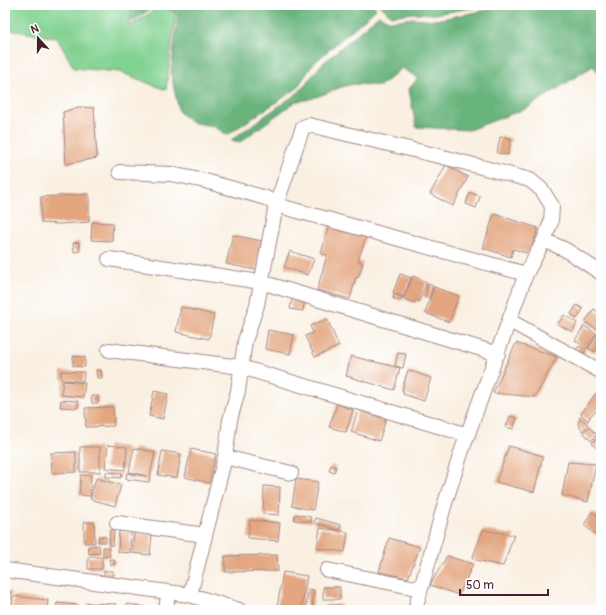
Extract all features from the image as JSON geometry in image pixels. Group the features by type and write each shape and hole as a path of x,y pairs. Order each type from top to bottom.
{"street":[{"path":"190,595 225,457 245,341 257,305 276,205 299,135 303,128 309,125 447,158 530,180 542,190 552,206 551,222 544,240 526,274 468,435 445,503 415,610"},
{"path":"120,172 171,174 205,181 266,198 276,205 526,274"},
{"path":"544,240 566,250 601,273"},
{"path":"109,259 261,282 498,354"},
{"path":"510,321 598,370"},
{"path":"109,350 240,368 468,435"},
{"path":"225,457 290,473"},
{"path":"117,523 205,535"},
{"path":"5,570 190,595 239,610"},
{"path":"327,570 421,589"},
{"path":"166,610 168,593"}],"green space":[{"path":"5,5 126,5 129,26 163,5 176,14 166,90 120,72 74,68 57,38 5,29"},
{"path":"129,5 156,5 130,23"},
{"path":"166,5 374,5 376,9 314,63 296,89 227,135 215,127 191,122 179,112 171,74 178,14"},
{"path":"380,5 490,5 435,14 413,13 391,16"},
{"path":"504,5 601,5 601,75 593,66 527,108 469,130 416,127 409,89 418,78 402,68 380,86 354,84 311,99 296,101 240,142 231,140 299,92 321,65 379,15 390,21 413,18 435,20 498,8"}],"building":[{"path":"79,107 94,108 97,158 66,164 63,112"},
{"path":"500,137 511,138 508,155 497,153"},
{"path":"446,165 468,177 453,206 430,194"},
{"path":"470,193 480,196 476,208 466,204"},
{"path":"89,194 89,222 61,224 41,223 41,197"},
{"path":"494,214 538,228 530,254 513,249 511,257 483,248"},
{"path":"330,221 368,231 358,261 363,263 358,278 356,277 350,299 317,290 327,255 321,254"},
{"path":"92,222 113,223 112,241 91,240"},
{"path":"233,235 262,241 256,270 226,264"},
{"path":"79,242 80,251 74,252 73,243"},
{"path":"290,251 314,259 308,275 284,267"},
{"path":"400,274 411,278 404,297 393,293"},
{"path":"413,276 427,282 419,302 416,300 415,303 404,299"},
{"path":"428,284 433,286 429,298 424,297"},
{"path":"434,287 459,296 449,322 425,313"},
{"path":"293,295 305,297 303,311 290,309"},
{"path":"394,295 403,298 401,301 393,298"},
{"path":"577,305 583,309 577,319 571,314"},
{"path":"181,307 214,315 209,339 176,332"},
{"path":"594,309 601,314 601,324 598,330 585,322"},
{"path":"564,315 577,323 572,332 558,324"},
{"path":"327,319 339,346 315,357 305,336 313,333 310,326"},
{"path":"584,326 596,333 587,349 575,340"},
{"path":"268,330 294,335 290,354 265,349"},
{"path":"597,334 601,336 601,341 595,352 589,349"},
{"path":"516,343 557,357 535,397 493,393"},
{"path":"579,346 586,350 583,354 576,350"},
{"path":"398,353 406,354 403,368 395,366"},
{"path":"73,356 85,357 85,367 73,366"},
{"path":"351,356 400,368 394,390 346,376"},
{"path":"96,370 101,370 102,378 97,378"},
{"path":"408,370 431,378 424,401 403,394 404,391 402,390"},
{"path":"61,371 84,372 83,381 61,380"},
{"path":"63,381 85,383 83,397 61,395"},
{"path":"154,391 168,394 163,419 149,416"},
{"path":"597,392 601,395 601,408 591,415 588,421 581,414"},
{"path":"91,396 98,396 98,403 92,403"},
{"path":"61,400 78,401 78,408 60,407"},
{"path":"337,404 353,410 346,432 329,427"},
{"path":"113,407 114,426 86,427 85,408"},
{"path":"358,410 386,419 379,441 351,432"},
{"path":"510,416 517,418 513,429 506,427"},
{"path":"580,417 588,425 582,431 578,424"},
{"path":"589,427 597,435 591,441 583,432"},
{"path":"600,435 601,445 597,449 592,443"},
{"path":"108,445 127,447 125,470 105,468"},
{"path":"509,446 543,456 534,492 496,482"},
{"path":"80,447 100,447 100,472 80,472"},
{"path":"134,448 155,452 149,482 126,479 127,473 146,476 129,472"},
{"path":"191,449 216,454 209,483 185,477"},
{"path":"162,451 181,454 177,478 158,475"},
{"path":"76,452 76,472 52,473 51,453"},
{"path":"568,462 596,464 588,502 562,495"},
{"path":"331,465 336,467 334,473 329,471"},
{"path":"106,472 122,473 121,478 106,477"},
{"path":"81,475 91,475 90,496 79,495"},
{"path":"96,478 121,485 115,506 90,499"},
{"path":"296,479 318,482 313,510 292,506"},
{"path":"264,486 280,487 279,515 263,514"},
{"path":"592,512 601,517 601,539 584,525"},
{"path":"295,514 311,517 311,522 294,520"},
{"path":"316,518 341,525 339,530 314,523"},
{"path":"250,520 280,523 278,541 248,538"},
{"path":"84,522 94,522 95,543 84,543"},
{"path":"320,528 348,532 345,552 317,548"},
{"path":"110,530 114,530 113,545 109,545"},
{"path":"483,530 514,535 503,566 472,559"},
{"path":"119,531 131,531 130,553 118,552"},
{"path":"134,533 152,534 150,555 132,553"},
{"path":"99,536 106,537 106,542 98,542"},
{"path":"389,538 420,547 408,578 379,572"},
{"path":"99,545 100,553 89,554 88,546"},
{"path":"103,547 109,547 110,556 103,557"},
{"path":"277,555 278,571 225,572 225,556"},
{"path":"447,556 473,564 459,595 430,585"},
{"path":"88,557 102,557 102,569 88,569"},
{"path":"109,559 114,559 115,564 110,565"},
{"path":"104,571 113,571 113,578 104,578"},
{"path":"283,572 307,576 301,610 277,608"},
{"path":"323,587 340,587 340,599 323,599"},
{"path":"308,589 314,590 312,610 306,610"},
{"path":"5,591 11,592 8,610 5,610"},
{"path":"13,596 48,600 47,610 12,610"},
{"path":"57,603 79,605 79,610 56,610"},
{"path":"87,603 116,604 115,610 88,610"},
{"path":"128,604 146,607 146,610 121,610"},
{"path":"325,605 341,605 342,610 325,610"}]}
